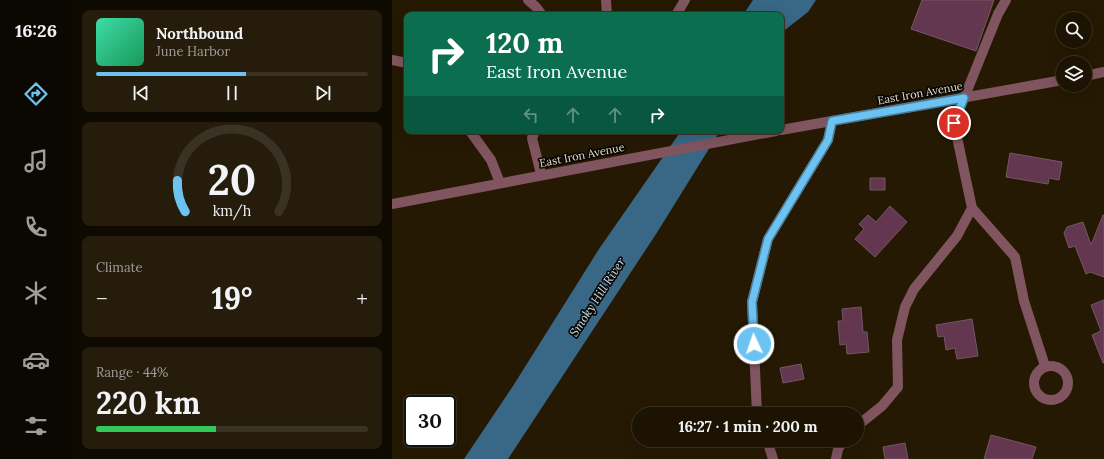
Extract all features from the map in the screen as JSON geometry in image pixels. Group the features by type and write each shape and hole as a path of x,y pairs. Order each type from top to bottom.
{"street":[{"path":"528,0 540,12"},
{"path":"606,0 607,12"},
{"path":"678,12 685,0"},
{"path":"1006,0 998,14 954,123 972,208 1015,257 1024,301 1045,366"},
{"path":"392,60 404,62"},
{"path":"1092,75 1104,72"},
{"name":"East Iron Avenue","path":"784,129 1056,81"},
{"path":"758,407 752,302 768,239 828,140 832,121"},
{"path":"473,134 491,160 500,183"},
{"path":"533,134 532,138 541,174"},
{"name":"East Iron Avenue","path":"392,204 541,174 759,134"},
{"path":"864,420 882,406 898,387 897,340 905,307 914,289 957,236 972,208"},
{"path":"770,447 774,459"},
{"path":"836,459 839,447"}],"water":[{"path":"753,0 816,0 808,12 784,31 784,12 745,12"},
{"name":"Smoky Hill River","path":"679,134 718,134 658,231 508,459 464,459 513,386 599,249"}],"building":[{"path":"922,0 994,0 976,51 911,29"},
{"path":"1010,153 1062,162 1059,180 1049,178 1048,184 1006,177"},
{"path":"870,178 885,178 885,190 870,190"},
{"path":"890,206 907,222 875,257 855,239 864,229 859,224 868,215 876,222"},
{"path":"1103,215 1104,277 1090,272 1086,274 1075,246 1069,248 1064,233 1067,227 1083,222 1091,245"},
{"path":"1104,300 1103,363 1092,335 1101,331 1091,305"},
{"path":"861,307 863,332 867,332 869,352 847,354 846,344 840,345 838,321 843,321 842,309"},
{"path":"972,319 978,356 957,359 955,348 946,350 944,336 938,337 936,325"},
{"path":"801,364 804,379 783,383 780,368"},
{"path":"991,435 1036,447 1032,459 984,459"},
{"path":"905,443 908,459 885,459 883,447"}],"route":[{"path":"754,344 752,302 768,239 828,140 832,121 964,98 954,123"}]}
